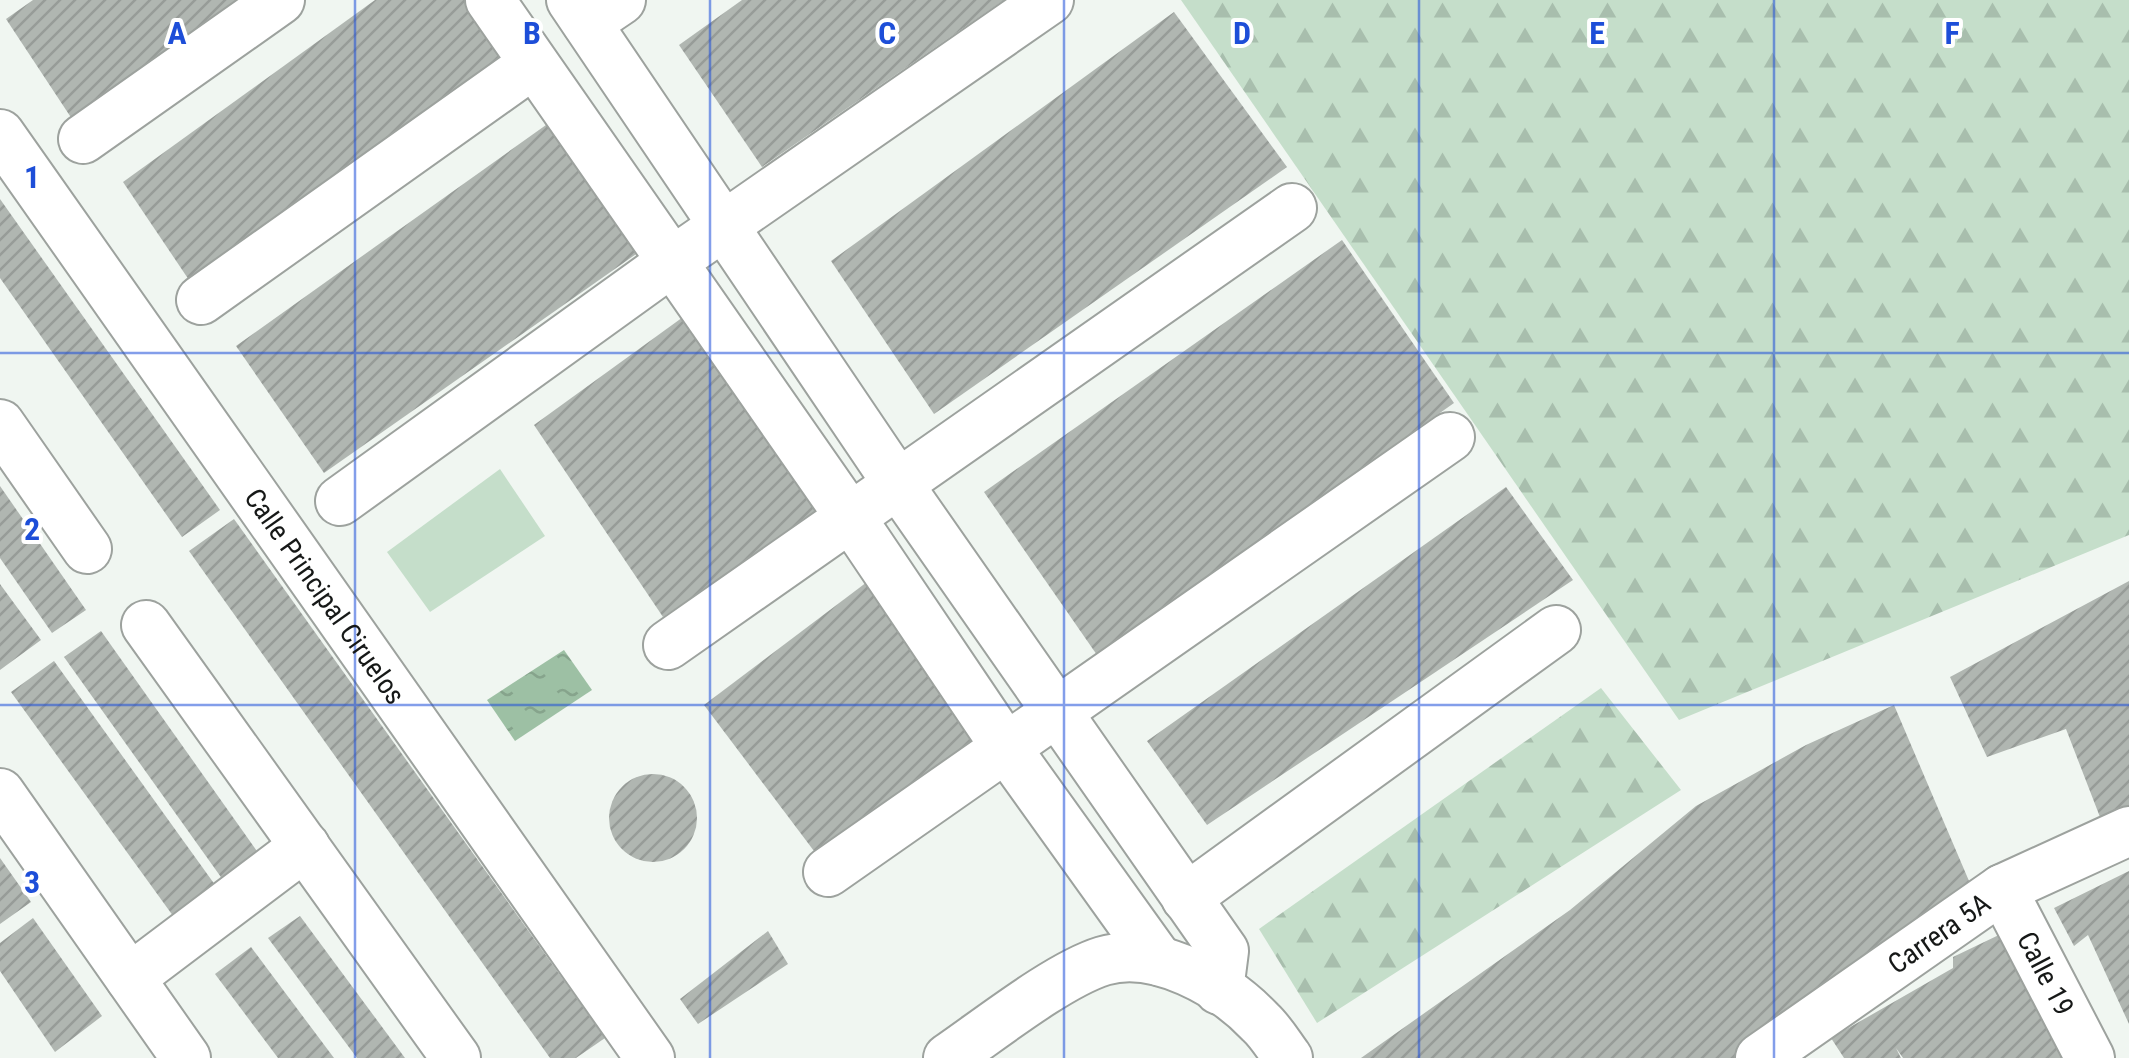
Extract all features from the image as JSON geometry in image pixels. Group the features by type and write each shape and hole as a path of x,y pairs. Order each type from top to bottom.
{"street":[{"path":"83,139 280,0"},
{"path":"490,0 1007,748 1160,961"},
{"path":"340,502 722,226 1048,0"},
{"path":"533,64 558,74 578,68 590,52 593,8"},
{"path":"593,8 722,226 1224,951 1219,990"},
{"path":"201,300 533,64"},
{"name":"Calle Principal Ciruelos","path":"0,134 639,1054"},
{"path":"668,645 1292,208"},
{"path":"0,424 87,550"},
{"path":"828,872 1450,437"},
{"path":"146,625 456,1058"},
{"path":"1125,915 1180,890 1556,630"},
{"path":"0,792 186,1058"},
{"name":"Carrera 5A","path":"1760,1058 2002,889 2129,831"},
{"path":"130,978 305,846"},
{"name":"Calle 19","path":"2002,889 2090,1058"},
{"path":"948,1058 1076,972 1106,960 1140,957 1189,970 1219,990 1260,1021 1288,1058"}],"green space":[{"path":"1181,0 2129,0 2129,535 1679,720"},
{"path":"500,469 545,536 430,612 387,552"},
{"path":"1601,688 1681,790 1317,1023 1259,929"}],"water":[{"path":"564,650 592,690 515,741 487,700"}],"building":[{"path":"33,0 237,0 72,119 6,19"},
{"path":"375,0 472,0 508,53 189,280 123,182"},
{"path":"742,0 1004,0 762,167 679,45"},
{"path":"1174,12 1287,167 934,414 831,261"},
{"path":"553,120 639,252 324,473 236,346"},
{"path":"0,199 220,510 182,537 0,278"},
{"path":"1342,240 1454,403 1097,655 984,492"},
{"path":"690,312 832,505 663,617 534,425"},
{"path":"0,486 86,610 52,633 0,558"},
{"path":"1506,487 1573,580 1207,825 1147,741"},
{"path":"234,519 605,1038 576,1058 550,1058 189,551"},
{"path":"2129,581 2129,820 2105,830 2066,729 1987,757 1950,677"},
{"path":"867,582 988,753 820,859 704,705"},
{"path":"0,584 41,640 0,670"},
{"path":"101,631 264,861 228,887 64,657"},
{"path":"54,661 218,889 176,920 11,692"},
{"path":"1894,705 1972,888 1734,1058 1361,1058 1570,910 1696,806 1806,745"},
{"path":"653,774 670,777 684,787 694,801 694,835 684,849 670,859 653,862 636,859 622,849 612,835 609,818 612,801 622,787 636,777"},
{"path":"0,858 31,902 0,924"},
{"path":"2129,871 2129,1024 2088,935 2074,946 2054,908"},
{"path":"300,916 405,1058 357,1058 268,938"},
{"path":"33,918 102,1016 55,1052 0,971 0,943"},
{"path":"768,931 788,964 698,1024 680,999"},
{"path":"2003,933 2075,1058 1903,1058 1896,1048 1901,1058 1844,1058 1831,1038 1953,968 1953,957"},
{"path":"251,947 334,1058 278,1058 215,974"}]}
